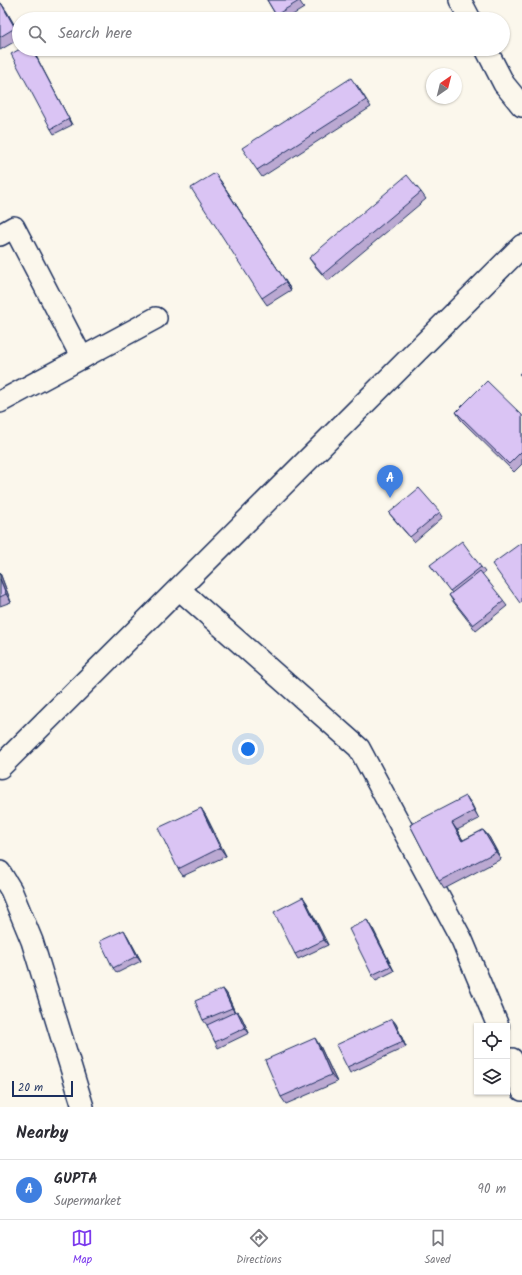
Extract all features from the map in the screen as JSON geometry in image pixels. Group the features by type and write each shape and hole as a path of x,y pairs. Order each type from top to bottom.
{"main road":[{"path":"0,767 522,246"}],"street":[{"path":"460,0 466,12"},
{"path":"490,56 504,84 522,106"},
{"path":"0,235 14,227 82,358"},
{"path":"0,402 156,318"},
{"path":"179,588 359,748 462,940 497,1023"},
{"path":"0,872 11,890 32,940 83,1107"},
{"path":"514,1055 522,1090"}],"building":[{"path":"267,0 299,0 281,12 274,12"},
{"path":"1,3 12,23 12,30 0,37"},
{"path":"12,56 36,56 69,119 51,129"},
{"path":"351,78 366,100 257,170 242,148"},
{"path":"215,173 286,282 262,298 191,188"},
{"path":"407,175 421,192 323,274 309,258"},
{"path":"487,381 522,415 522,451 509,464 456,412"},
{"path":"419,488 440,512 410,537 389,513"},
{"path":"462,541 481,567 450,591 430,565"},
{"path":"521,543 522,602 520,603 492,564"},
{"path":"480,571 504,601 473,625 449,595"},
{"path":"0,579 6,594 0,597"},
{"path":"466,796 474,811 452,823 462,841 483,830 496,852 439,881 410,825"},
{"path":"201,808 220,848 178,869 158,828"},
{"path":"303,897 324,940 295,954 274,912"},
{"path":"367,920 391,966 372,975 349,929"},
{"path":"124,930 137,956 113,968 100,941"},
{"path":"223,989 232,1008 203,1020 195,1001"},
{"path":"237,1011 245,1028 215,1042 207,1025"},
{"path":"392,1019 403,1042 347,1067 336,1045"},
{"path":"315,1038 331,1075 281,1097 265,1060"}],"place":[{"name":"GUPTA","path":"390,498"}]}
